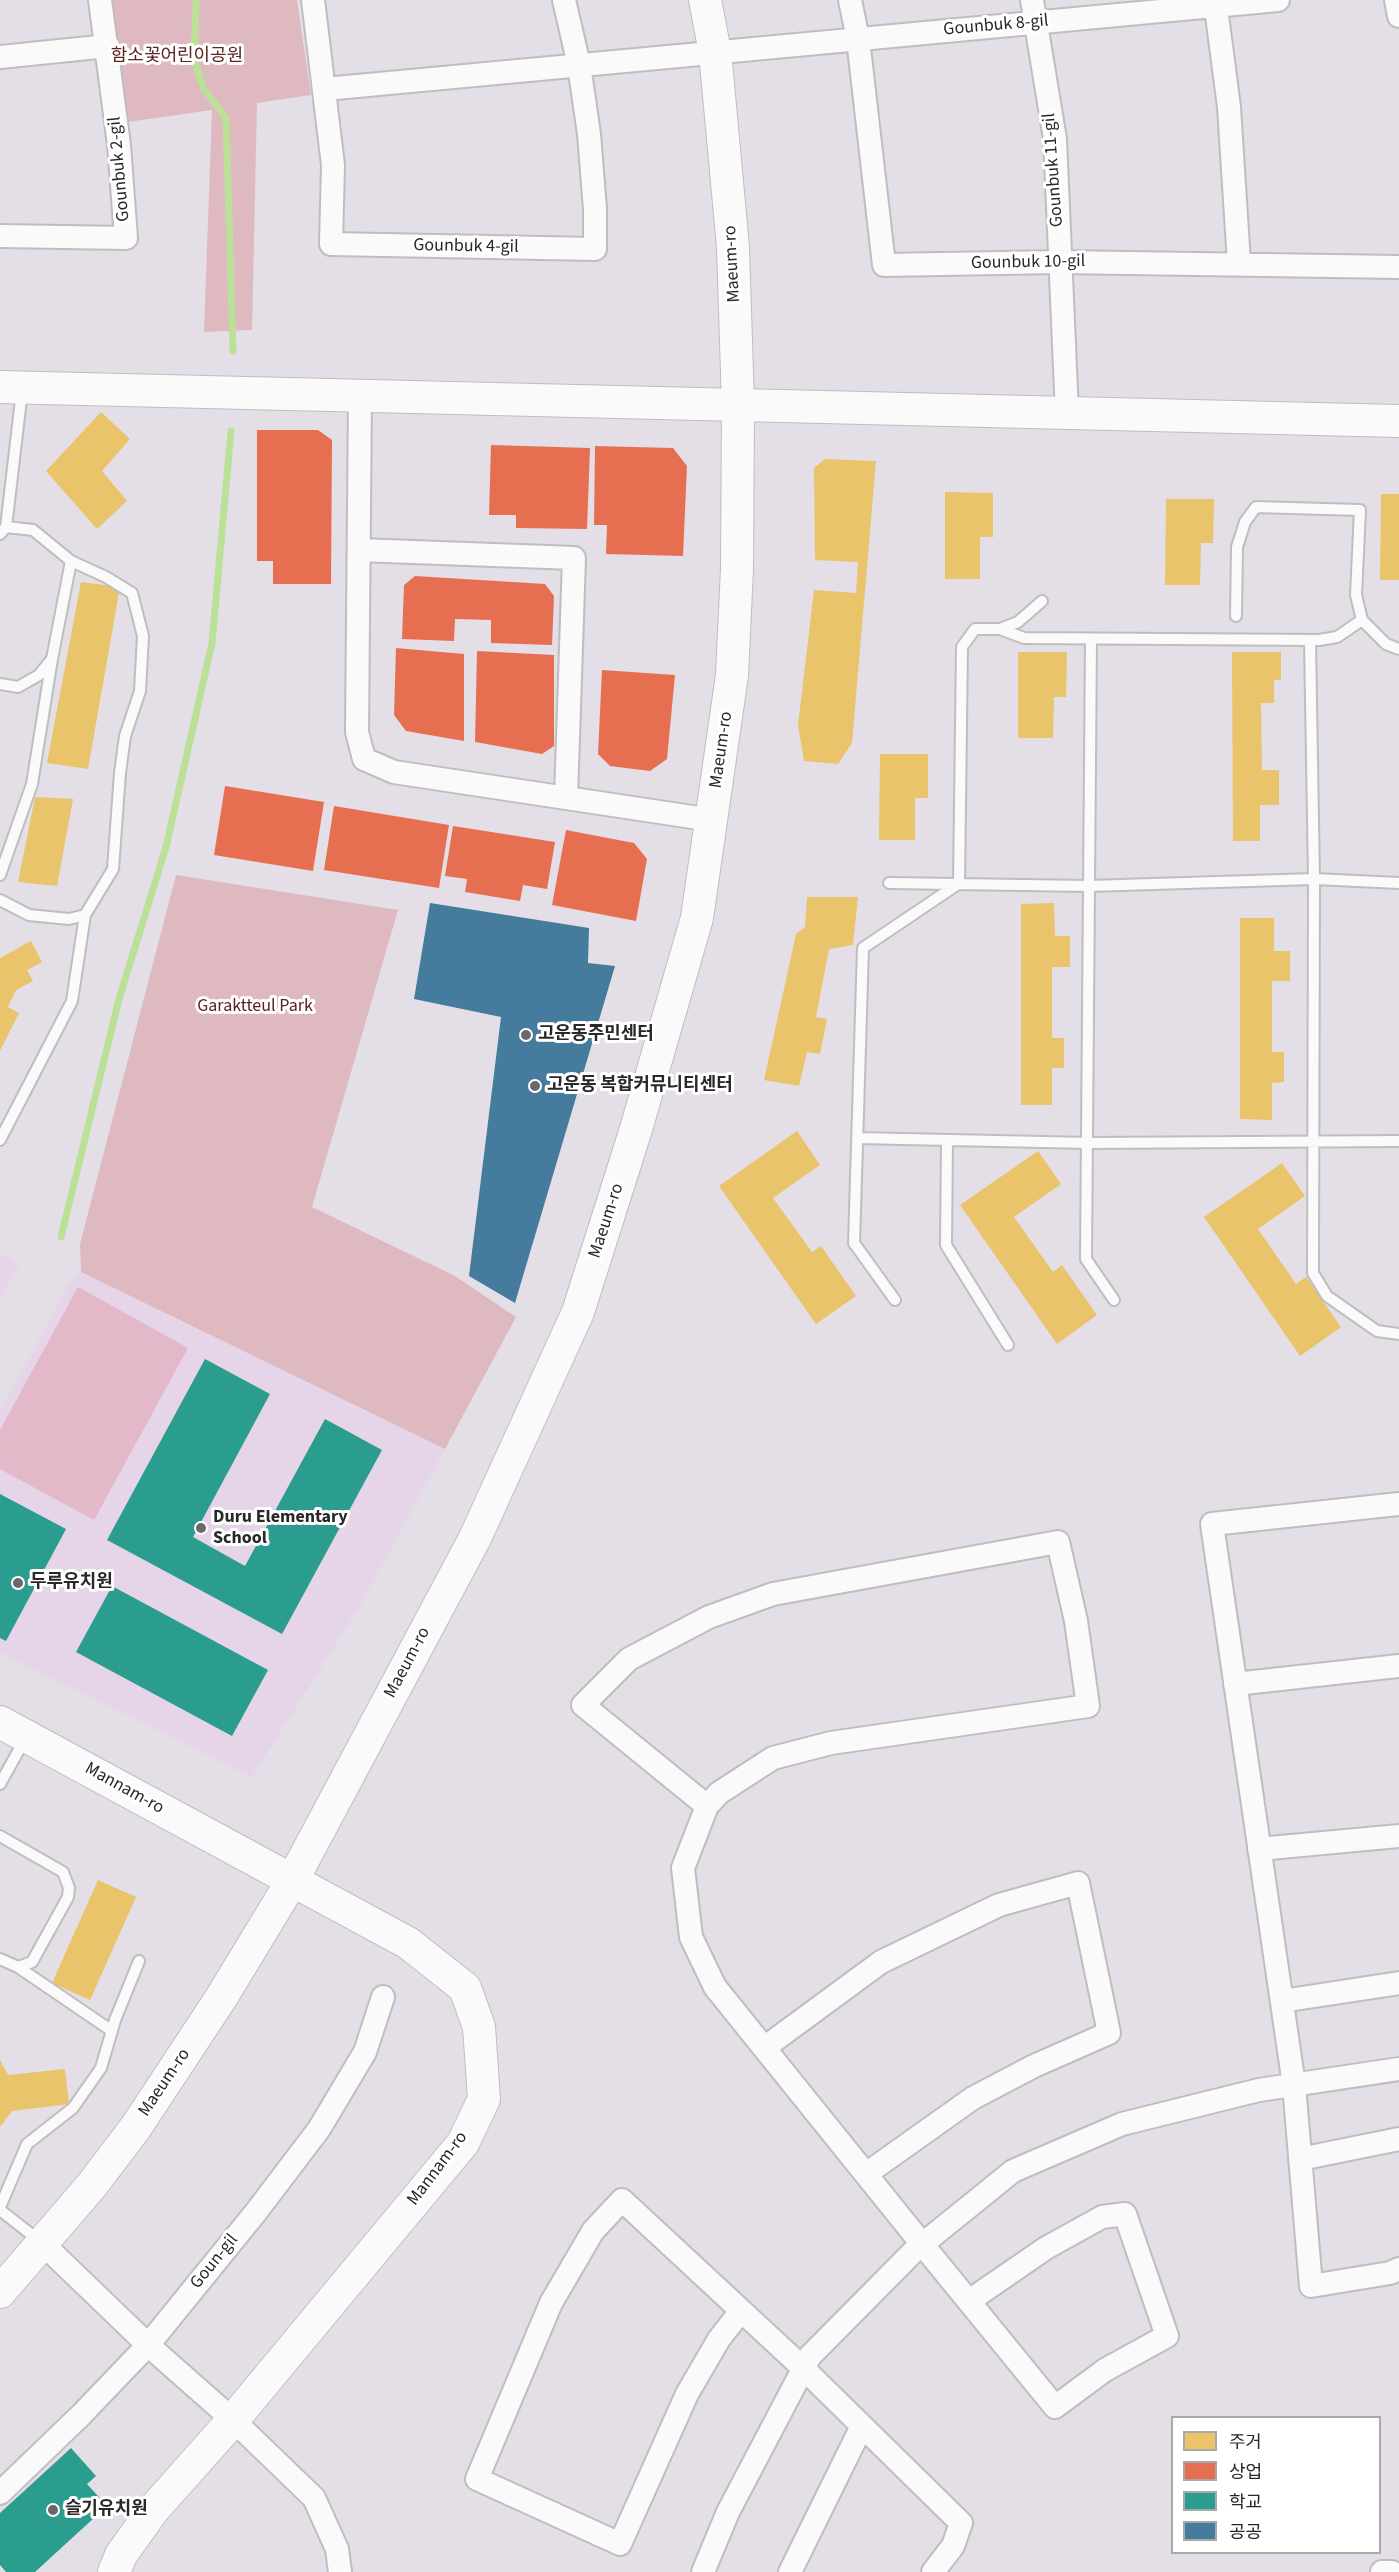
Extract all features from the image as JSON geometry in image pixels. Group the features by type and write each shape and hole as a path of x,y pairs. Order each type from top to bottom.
{"street":[{"name":"Gounbuk 2-gil","path":"0,236 126,238 119,145 108,46 100,0"},
{"name":"Gounbuk 4-gil","path":"313,0 333,165 332,244 595,249 595,209 589,134 579,65 564,0"},
{"name":"Maeum-ro","path":"0,2292 92,2185 136,2127 221,1998 292,1881 475,1538 578,1312 636,1129 697,918 732,675 737,569 738,405 733,247 715,52 705,0"},
{"path":"850,0 858,39"},
{"name":"Gounbuk 11-gil","path":"1032,0 1055,139 1067,413"},
{"name":"Gounbuk 8-gil","path":"325,89 1216,3 1278,0"},
{"path":"1396,0 1399,16"},
{"path":"1216,3 1229,107 1239,263"},
{"name":"Gounbuk 10-gil","path":"858,39 884,264 1239,263 1399,267"},
{"path":"0,57 108,46"},
{"path":"11,387 1399,421"},
{"path":"360,396 357,732 364,759 394,772 712,820"},
{"path":"359,550 574,558 566,797"},
{"path":"1399,1504 1212,1524 1294,2085 1311,2286 1390,2273 1399,2269"},
{"path":"707,1806 583,1705 629,1659 709,1617 773,1594 1058,1542 1076,1621 1088,1706 831,1743 773,1758 719,1793 707,1806 683,1868 691,1937 715,1987 922,2244 1055,2407 1106,2370 1167,2336 1125,2214 1102,2217 1046,2248 969,2301"},
{"path":"1235,1684 1399,1666"},
{"name":"Mannam-ro","path":"13,1729 408,1943 465,1988 479,2027 484,2098 463,2143 233,2420 153,2510 121,2555 114,2572"},
{"path":"1259,1849 1399,1836"},
{"path":"764,2048 882,1962 999,1905 1078,1883 1109,2033 1034,2066 973,2098 866,2174"},
{"path":"1282,2001 1399,1983"},
{"name":"Goun-gil","path":"0,2493 81,2415 148,2345 320,2129 365,2052 383,1997"},
{"path":"703,2572 728,2512 810,2356 922,2244 1012,2171 1111,2129 1259,2090 1399,2069"},
{"path":"1300,2159 1399,2139"},
{"path":"741,2312 719,2339 687,2394 620,2544 477,2479 551,2303 593,2231 622,2200 803,2368 961,2523 953,2546 933,2572"},
{"path":"41,2242 148,2345 233,2420 314,2498 337,2549 340,2572"},
{"path":"789,2572 862,2426"},
{"path":"1382,2572 1392,2572"}],"lane":[{"path":"0,1140 72,1001 85,915 113,869 120,773 125,736 140,692 143,636 132,593 106,577 71,561 33,530 3,531 11,387"},
{"path":"1236,616 1237,547 1245,522 1256,507 1360,510 1356,595 1362,620 1386,644 1399,649"},
{"path":"0,875 32,784 52,659 71,561"},
{"path":"1000,629 1018,622 1042,601"},
{"path":"959,884 962,647 975,628 1000,629 1024,638 1310,640 1338,637 1362,620"},
{"path":"1091,639 1089,1143 1086,1259 1114,1300"},
{"path":"1310,640 1314,879 1313,1273 1327,1296 1377,1331 1399,1334"},
{"path":"0,684 18,687 39,675 52,659"},
{"path":"889,882 1089,886 1314,879 1399,883"},
{"path":"895,1300 854,1243 863,948 959,884"},
{"path":"0,900 28,915 69,919 85,915"},
{"path":"856,1138 1089,1143 1399,1141"},
{"path":"947,1140 946,1245 1008,1345"},
{"path":"0,1782 13,1729"},
{"path":"0,1836 63,1872 69,1888 68,1897 32,1962 18,1967"},
{"path":"0,1959 18,1967 112,2031"},
{"path":"41,2242 0,2209 27,2144 73,2108 101,2068 112,2031 139,1961"}],"shaded area":[{"path":"0,1254 19,1264 0,1298"},
{"name":"Duru Elementary School","path":"81,1272 445,1449 360,1606 252,1777 0,1653 0,1411 75,1274"},
{"path":"78,1287 188,1348 94,1520 0,1469 0,1430"}],"green space":[{"name":"함소꽃어린이공원","path":"111,0 297,0 311,95 257,103 252,330 204,332 212,110 128,122"},
{"name":"Garaktteul Park","path":"176,875 398,910 312,1207 455,1276 516,1317 445,1449 81,1272 80,1244"}],"building: 주거":[{"path":"101,412 130,439 102,471 127,501 97,529 46,471"},
{"path":"825,459 876,461 852,743 838,764 804,761 798,725 814,590 856,593 858,562 815,560 814,468"},
{"path":"945,492 993,493 993,537 980,537 980,579 945,579"},
{"path":"1381,494 1399,494 1399,580 1380,580"},
{"path":"1166,499 1214,499 1213,543 1201,543 1200,585 1165,585"},
{"path":"81,582 120,587 88,769 47,763"},
{"path":"1018,652 1067,652 1066,697 1054,697 1053,738 1018,738"},
{"path":"1232,652 1281,652 1281,680 1274,680 1274,703 1261,703 1262,770 1279,770 1279,805 1260,805 1260,841 1233,841"},
{"path":"880,754 928,754 928,798 915,798 915,840 879,840"},
{"path":"35,797 73,799 57,886 18,882"},
{"path":"807,897 858,897 853,945 829,949 816,1017 827,1019 820,1054 807,1052 799,1086 764,1080 796,934 805,927"},
{"path":"1054,903 1055,936 1070,936 1070,967 1052,967 1052,1038 1064,1038 1064,1068 1052,1068 1052,1105 1021,1105 1021,904"},
{"path":"1240,918 1274,918 1274,951 1290,951 1290,981 1272,981 1272,1052 1284,1052 1284,1082 1272,1083 1272,1120 1240,1119"},
{"path":"31,941 42,962 27,970 33,981 16,990 8,1007 19,1013 0,1051 0,958"},
{"path":"797,1131 820,1165 773,1198 812,1252 821,1246 856,1296 816,1324 719,1186"},
{"path":"1038,1151 1061,1184 1014,1217 1053,1272 1062,1265 1097,1315 1057,1344 960,1205"},
{"path":"1282,1163 1305,1196 1258,1229 1296,1284 1306,1277 1341,1327 1300,1356 1204,1217"},
{"path":"98,1880 136,1897 90,2000 52,1983"},
{"path":"0,2060 8,2075 65,2069 69,2104 12,2111 0,2127"}],"building: 상업":[{"path":"257,430 318,430 332,440 331,584 273,584 273,561 257,561"},
{"path":"491,445 590,448 587,529 516,528 516,515 489,515"},
{"path":"595,446 673,448 687,466 683,556 606,554 607,525 594,525"},
{"path":"415,576 545,584 554,596 552,645 491,643 491,620 455,619 454,641 402,639 404,585"},
{"path":"396,648 464,654 464,741 406,731 394,715"},
{"path":"477,651 554,655 554,746 542,754 475,742"},
{"path":"602,670 675,675 667,759 650,771 610,766 598,754"},
{"path":"225,786 324,802 313,871 214,855"},
{"path":"334,806 449,825 439,888 324,870"},
{"path":"453,826 555,842 547,889 523,885 520,901 465,892 467,879 445,876"},
{"path":"566,830 634,843 647,859 636,921 552,905"}],"building: 학교":[{"path":"205,1359 270,1394 193,1537 245,1566 325,1419 382,1450 282,1634 107,1540"},
{"name":"두루유치원","path":"0,1494 66,1529 6,1641 0,1638"},
{"path":"112,1586 268,1670 232,1736 76,1652"},
{"name":"슬기유치원","path":"71,2448 96,2476 87,2484 107,2506 35,2572 6,2572 0,2565 0,2513"}],"building: 공공":[{"name":"고운동 복합커뮤니티센터","path":"430,903 589,928 588,963 615,966 515,1303 469,1276 501,1017 414,999"}],"waterway":[{"path":"196,0 194,60 204,89 226,118 233,351"},
{"path":"61,1237 119,999 166,847 212,643 231,431"}],"place":[{"name":"고운동주민센터","path":"526,1035"},
{"name":"고운동 복합커뮤니티센터","path":"535,1086"},
{"name":"Duru Elementary School","path":"201,1528"},
{"name":"두루유치원","path":"18,1583"},
{"name":"슬기유치원","path":"53,2510"}]}
